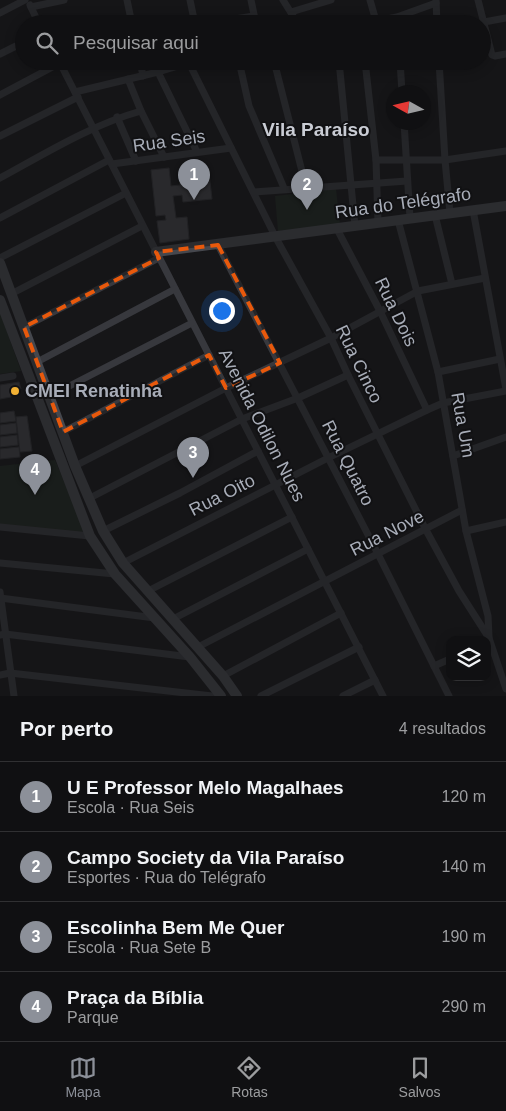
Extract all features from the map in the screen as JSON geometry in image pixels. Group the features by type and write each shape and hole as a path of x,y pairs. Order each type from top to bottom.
{"street":[{"path":"0,13 26,0 35,15"},
{"path":"31,7 64,0"},
{"path":"127,0 130,15"},
{"path":"190,0 193,15"},
{"path":"251,0 254,15"},
{"path":"283,0 293,15"},
{"path":"291,12 331,0"},
{"path":"370,0 374,15"},
{"path":"478,0 482,15"},
{"path":"409,15 436,1 437,15"},
{"path":"491,21 506,18"},
{"path":"0,54 15,46"},
{"path":"491,48 493,56 506,54"},
{"path":"0,95 45,70"},
{"name":"Avenida Odilon Nues","path":"63,70 384,696"},
{"path":"142,70 143,76"},
{"path":"0,136 76,94 165,70"},
{"name":"Rua Cinco","path":"196,70 231,148 276,238 331,338 426,530 463,599 486,636"},
{"path":"241,70 249,106 284,188"},
{"path":"276,70 306,187"},
{"path":"340,70 355,226"},
{"path":"365,70 376,160 378,222"},
{"path":"401,70 402,85"},
{"path":"440,70 450,213"},
{"path":"158,72 197,152"},
{"path":"128,80 164,157"},
{"path":"0,178 93,128 117,117 141,111"},
{"path":"117,117 136,160"},
{"path":"404,130 410,218"},
{"name":"Rua Seis","path":"0,218 110,162 231,148"},
{"path":"376,160 445,160 506,151"},
{"path":"254,192 284,188 407,181"},
{"path":"0,258 126,193"},
{"name":"Rua do Telégrafo","path":"158,255 378,222 506,206"},
{"path":"443,403 506,390 473,210"},
{"path":"435,215 452,284"},
{"name":"Rua Um","path":"398,220 438,372 466,531 488,616 489,636"},
{"path":"11,294 142,226"},
{"name":"Rua Dois","path":"337,229 380,311 427,410"},
{"name":"Rua Quatro","path":"218,245 378,554 449,696"},
{"path":"24,327 158,255"},
{"path":"0,262 75,466 103,531 123,563 223,676 237,696"},
{"path":"75,466 226,388 331,338 418,291 485,278"},
{"path":"37,362 175,290"},
{"path":"0,300 90,536 115,574 190,657 221,696"},
{"path":"50,396 192,323"},
{"path":"63,432 209,356"},
{"path":"438,372 500,359"},
{"path":"88,498 242,419 298,398 348,375"},
{"path":"0,378 13,376"},
{"path":"32,383 43,379"},
{"name":"Rua Oito","path":"123,563 328,458 443,403"},
{"path":"453,456 506,437"},
{"path":"103,531 258,452"},
{"name":"Rua Nove","path":"198,647 462,510"},
{"path":"148,591 292,517"},
{"path":"466,531 506,522"},
{"path":"0,527 90,536"},
{"path":"173,619 308,549"},
{"path":"0,563 115,574"},
{"path":"0,592 3,635 14,696"},
{"path":"0,598 155,618"},
{"path":"223,676 341,614"},
{"path":"176,641 185,633"},
{"path":"3,635 190,657"},
{"name":"Rua Cinco","path":"491,645 504,679"},
{"path":"261,696 359,647"},
{"path":"434,666 446,661"},
{"path":"0,675 10,673 212,696"},
{"path":"504,679 506,689"},
{"path":"343,696 375,680"}],"highlighted area":[{"path":"218,245 280,363 226,388 209,355 63,432 24,327 159,258 156,252"}],"shaded area":[{"path":"336,189 340,225 278,231 275,196"},
{"path":"0,312 21,371 0,374"},
{"path":"55,460 86,533 0,524 0,466"}],"building":[{"path":"169,168 171,186 180,185 179,177 209,173 212,199 183,202 182,195 173,196 176,218 187,217 189,239 160,243 157,221 166,220 165,215 156,216 151,170"},
{"path":"19,382 21,389 10,390 11,397 0,399 0,385"},
{"path":"14,411 16,421 0,423 0,413"},
{"path":"27,416 32,451 20,452 16,417"},
{"path":"16,423 17,433 0,435 0,425"},
{"path":"17,435 18,445 0,447 0,437"},
{"path":"19,447 20,457 0,459 0,449"}],"place":[{"name":"U E Professor Melo Magalhaes","path":"194,200"},
{"name":"Campo Society da Vila Paraíso","path":"307,210"},
{"name":"CMEI Renatinha","path":"15,391"},
{"name":"Escolinha Bem Me Quer","path":"193,478"},
{"name":"Praça da Bíblia","path":"35,495"}],"district":[{"name":"Vila Paraíso","path":"316,129"}]}
